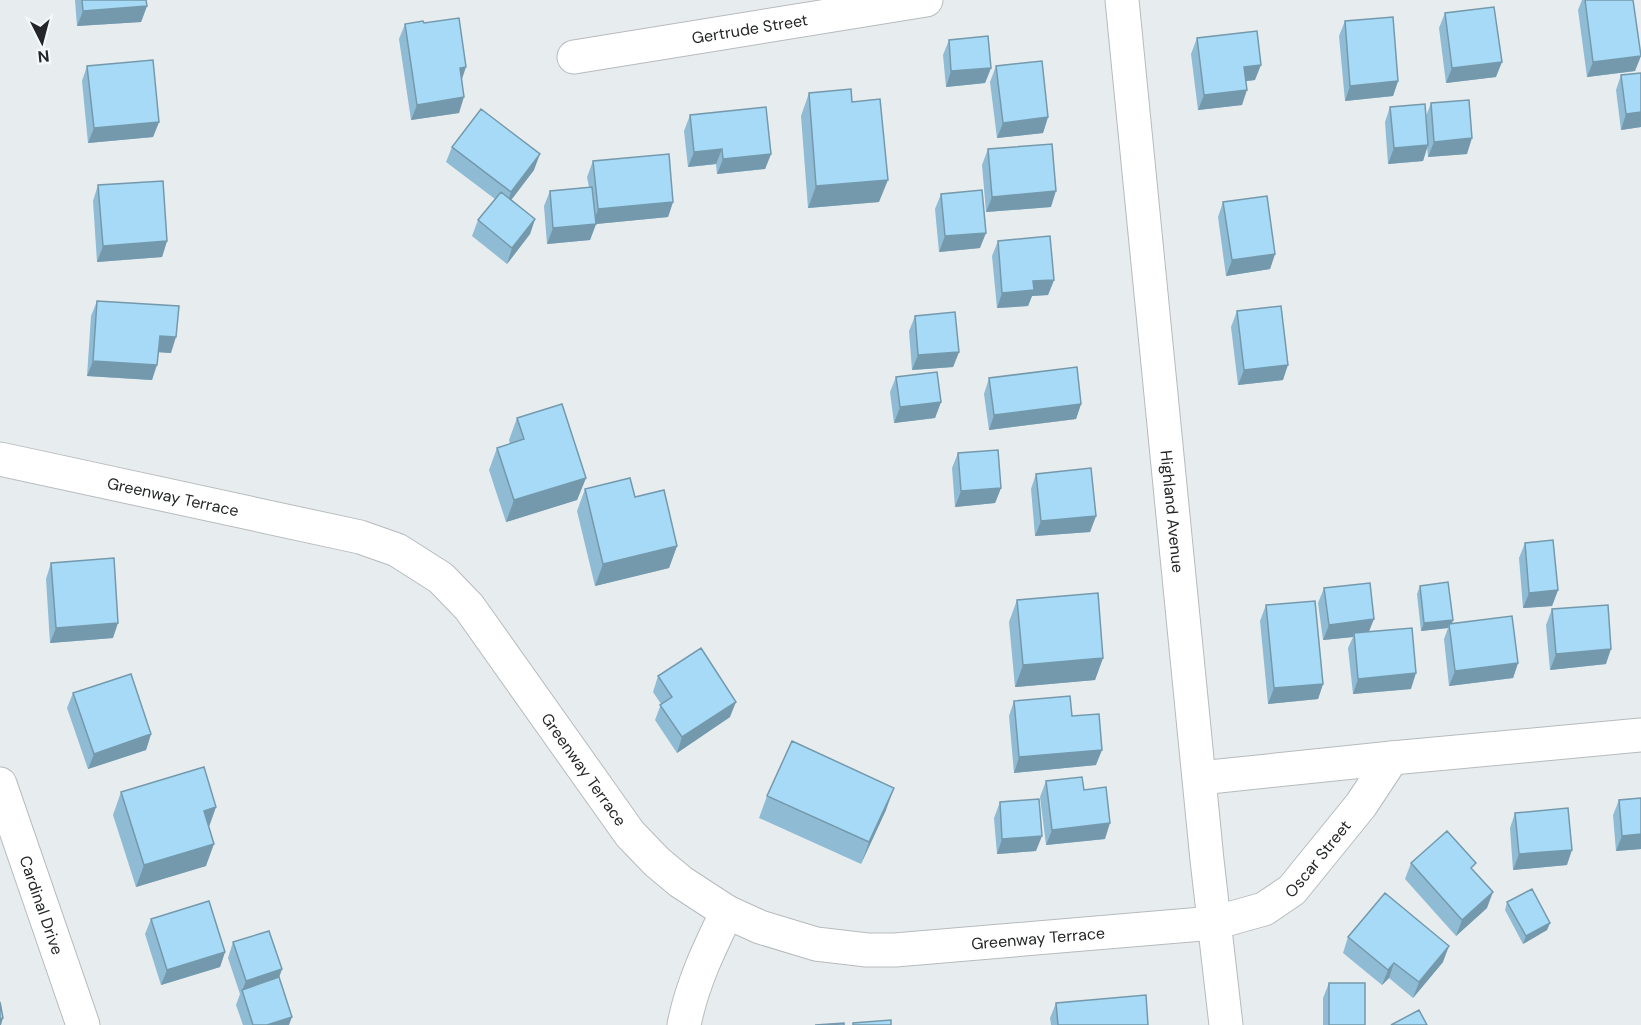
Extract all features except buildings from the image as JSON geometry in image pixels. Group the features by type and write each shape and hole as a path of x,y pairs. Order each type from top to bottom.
{"street":[{"name":"Gertrude Street","path":"574,57 927,0"},
{"name":"Highland Avenue","path":"1122,0 1226,1025"},
{"name":"Greenway Terrace","path":"0,459 360,537 397,550 441,578 469,608 630,834 657,862 681,882 727,912 760,927 816,944 867,950 895,950 1214,923"},
{"path":"1200,778 1641,735"},
{"name":"Oscar Street","path":"1214,923 1264,909 1292,890 1361,805 1392,758"},
{"name":"Cardinal Drive","path":"0,784 83,1025"},
{"path":"684,1025 688,1004 702,964 727,912"}]}
